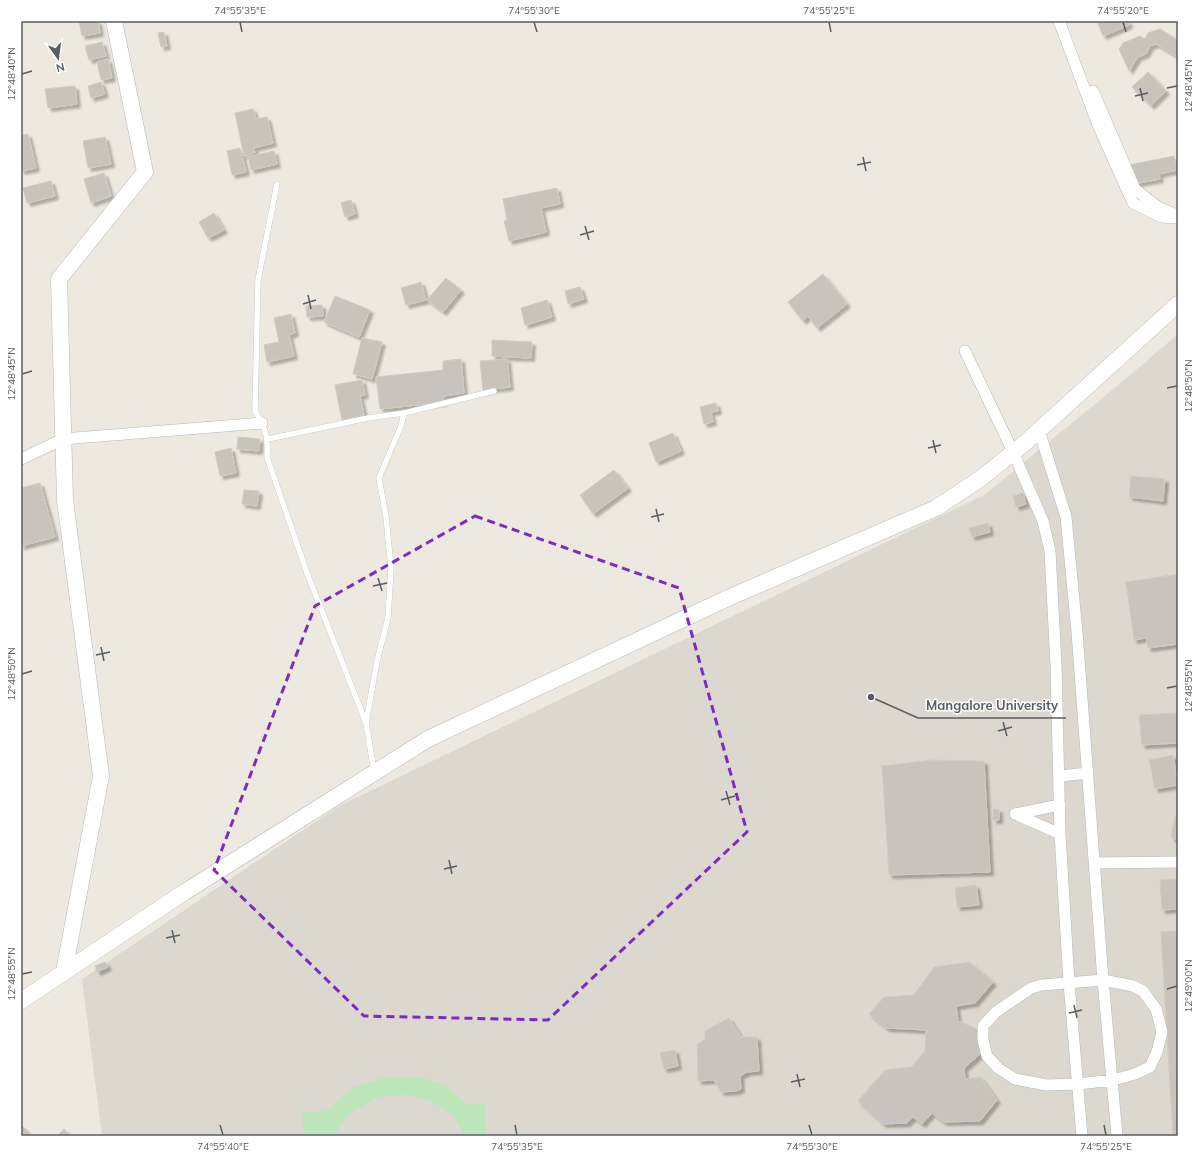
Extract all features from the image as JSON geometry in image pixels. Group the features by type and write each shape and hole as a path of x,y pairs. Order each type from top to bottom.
{"main road":[{"path":"64,972 101,776 65,500 59,279 145,172 114,21"},
{"path":"21,1001 182,893 428,740 728,598 936,508 980,479 1013,452 1178,304"}],"street":[{"path":"1059,21 1098,125 1133,203 1161,217 1178,218"},
{"path":"1062,21 1135,189 1158,208 1178,215"},
{"path":"965,352 1044,521 1050,551 1060,776 1060,834 1069,983 1082,1136"},
{"path":"21,459 63,439 262,423"},
{"path":"1039,430 1066,518 1078,632 1103,980 1117,1136"},
{"path":"1060,776 1088,773"},
{"path":"1060,805 1015,814 1060,834"},
{"path":"1094,863 1178,862"},
{"path":"1103,980 1133,986 1142,991 1156,1009 1162,1032 1157,1052 1150,1067 1135,1074 1113,1080 1078,1084 1046,1085 1015,1079 998,1068 987,1056 983,1040 983,1026 996,1012 1031,988 1042,985 1069,983 1103,980"}],"lane":[{"path":"277,184 258,280 254,411 262,423 268,439 267,457 269,464 310,580 366,724 374,774"},
{"path":"268,439 368,418 404,413 494,391"},
{"path":"366,724 377,661 388,618 391,568 386,517 379,478 401,426 404,413"}],"highlighted area":[{"path":"475,516 679,588 747,832 548,1020 364,1016 214,870 315,606"}],"shaded area":[{"path":"1178,334 1178,1136 102,1136 82,979 339,806 984,495"}],"green space":[{"path":"419,1077 446,1085 466,1104 485,1104 487,1136 465,1136 453,1116 432,1101 407,1095 378,1097 349,1114 334,1136 304,1136 302,1113 326,1111 353,1087 383,1078"}],"building":[{"path":"79,21 98,21 100,33 82,36"},
{"path":"1097,21 1128,21 1129,25 1103,36"},
{"path":"1160,29 1178,40 1178,57 1156,44 1150,46 1146,54 1138,57 1129,71 1119,49 1123,43 1140,36 1145,39 1148,33"},
{"path":"164,32 167,46 161,47 158,33"},
{"path":"102,42 106,56 89,60 85,46"},
{"path":"108,59 112,78 101,80 97,62"},
{"path":"1148,72 1166,91 1151,106 1132,87"},
{"path":"101,82 105,94 91,98 88,86"},
{"path":"75,86 77,104 48,108 45,89"},
{"path":"253,109 256,119 267,117 273,143 254,148 255,153 244,156 235,113"},
{"path":"28,134 36,168 21,171 21,135"},
{"path":"105,137 111,164 88,168 83,141"},
{"path":"240,148 246,172 232,175 227,151"},
{"path":"274,151 277,164 251,170 248,157"},
{"path":"1174,156 1177,170 1159,174 1160,179 1133,184 1129,165"},
{"path":"104,173 111,196 91,203 84,179"},
{"path":"51,181 55,196 27,203 23,188"},
{"path":"557,188 560,204 541,208 546,232 509,241 504,221 507,220 503,199"},
{"path":"351,200 355,214 345,217 341,203"},
{"path":"214,213 224,230 208,238 199,222"},
{"path":"823,274 847,304 817,328 808,316 803,321 788,302"},
{"path":"446,278 461,290 443,312 427,300"},
{"path":"421,282 426,300 406,305 401,288"},
{"path":"580,287 584,299 568,304 565,291"},
{"path":"335,296 370,310 359,337 324,322"},
{"path":"547,300 552,317 525,325 521,308"},
{"path":"322,305 323,316 307,317 306,306"},
{"path":"291,314 295,333 289,335 294,356 267,362 264,345 279,342 274,318"},
{"path":"362,338 382,342 372,379 353,374"},
{"path":"492,340 532,342 531,358 492,356"},
{"path":"461,359 464,393 443,396 444,402 380,409 376,377 443,370 443,361"},
{"path":"507,359 510,387 483,390 480,361"},
{"path":"362,380 365,395 360,396 364,415 342,420 335,385"},
{"path":"716,403 718,411 711,412 713,422 704,424 700,407"},
{"path":"673,433 681,451 656,462 649,443"},
{"path":"238,437 260,439 259,451 237,449"},
{"path":"231,448 236,473 220,476 215,452"},
{"path":"614,470 628,488 593,514 580,495"},
{"path":"1131,476 1165,479 1163,501 1129,497"},
{"path":"40,483 55,537 21,546 21,488"},
{"path":"244,490 259,491 257,506 242,504"},
{"path":"1023,493 1026,504 1016,507 1013,496"},
{"path":"988,523 990,532 972,537 969,528"},
{"path":"1178,574 1178,644 1148,648 1146,638 1134,640 1126,582"},
{"path":"1178,713 1178,743 1142,745 1139,715"},
{"path":"1173,755 1178,785 1155,789 1149,760"},
{"path":"931,760 984,761 990,872 889,875 882,766"},
{"path":"993,809 999,809 999,820 993,820"},
{"path":"1175,816 1178,817 1178,839 1171,838"},
{"path":"1178,879 1178,909 1162,910 1160,880"},
{"path":"976,885 979,905 957,907 955,888"},
{"path":"1178,931 1178,1136 1173,1136 1161,932"},
{"path":"1178,931 1178,1136 1173,1136 1161,932"},
{"path":"105,962 108,967 97,972 95,966"},
{"path":"969,962 993,982 975,1003 956,1006 958,1021 973,1027 983,1034 979,1055 964,1068 965,1079 980,1077 997,1100 980,1121 944,1122 932,1113 922,1124 913,1117 907,1123 883,1124 858,1101 885,1070 911,1067 925,1051 926,1030 886,1028 869,1014 884,997 914,995 934,967"},
{"path":"729,1018 741,1037 757,1037 759,1071 747,1072 740,1076 741,1089 736,1091 721,1092 714,1080 698,1081 697,1044 705,1039 705,1031"},
{"path":"675,1050 678,1066 664,1069 660,1053"},
{"path":"21,1125 32,1136 21,1136"},
{"path":"64,1129 71,1136 57,1136"}],"place":[{"name":"Mangalore University","path":"871,697"}]}
